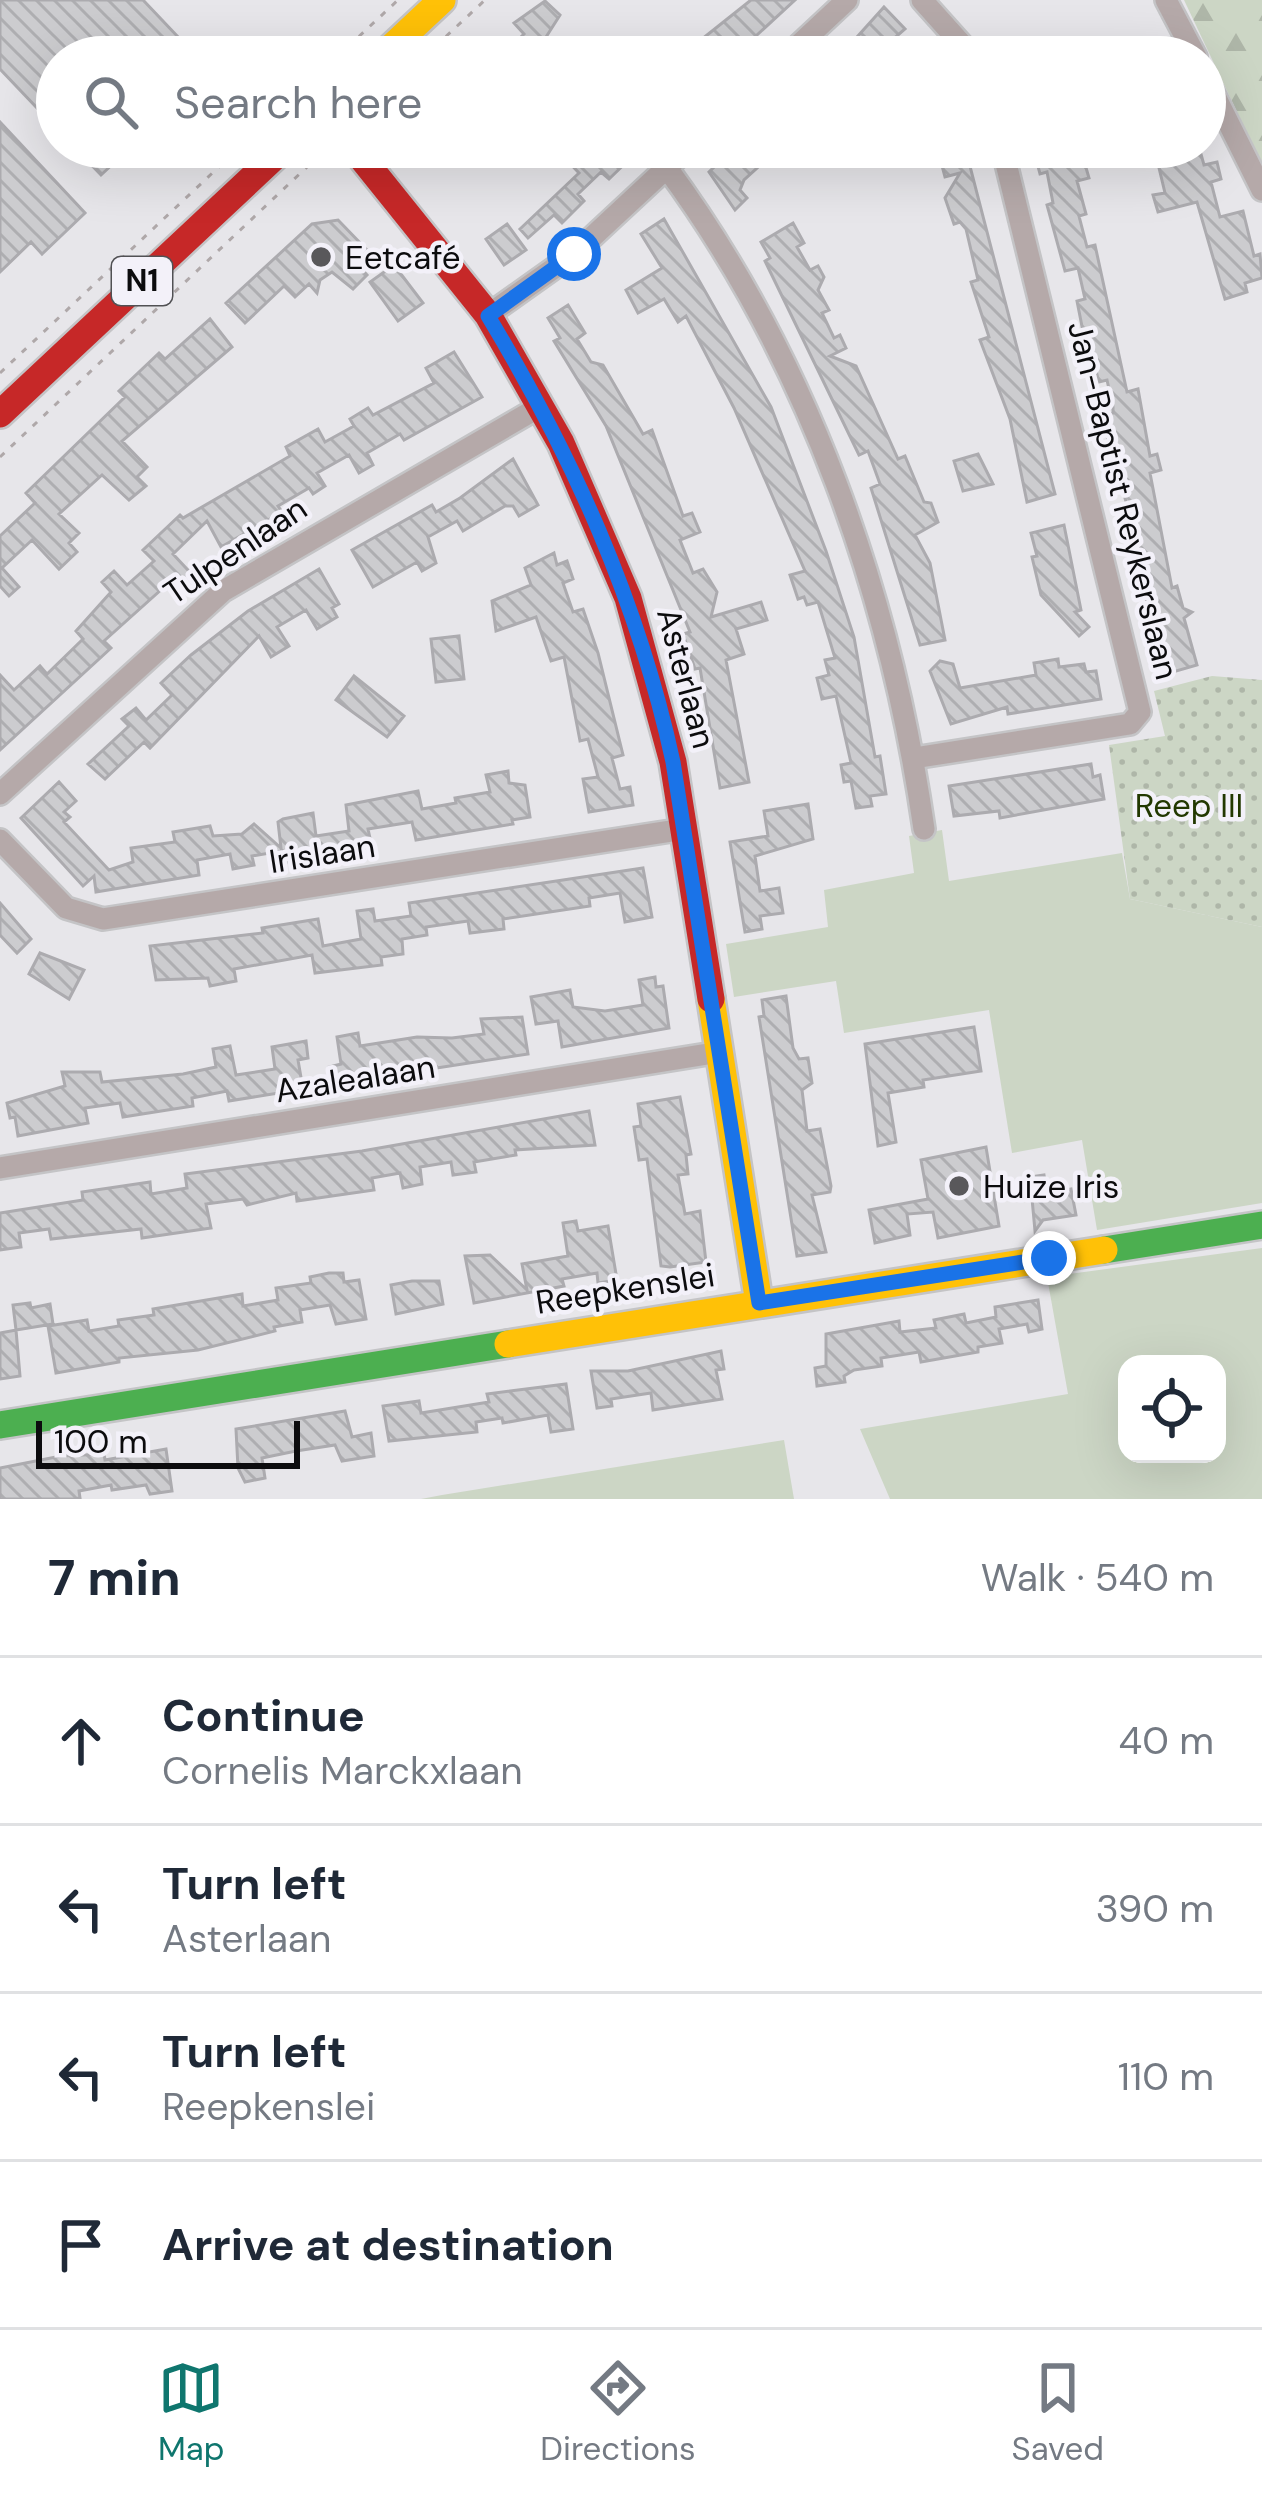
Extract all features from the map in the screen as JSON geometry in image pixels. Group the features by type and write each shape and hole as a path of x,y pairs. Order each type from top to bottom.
{"street":[{"path":"403,36 442,0"},
{"path":"808,36 847,0"},
{"path":"922,0 955,36"},
{"path":"1166,0 1185,36"},
{"path":"1226,118 1262,190"},
{"name":"N1","path":"0,414 263,168"},
{"name":"Asterlaan","path":"370,168 488,316 582,486 628,598 663,718 684,829 759,1303"},
{"path":"488,316 574,254 667,168 757,312 822,447 869,578 914,758 924,829"},
{"name":"Jan-Baptist Reykerslaan","path":"914,758 1130,724 1140,712 1007,168"},
{"name":"Tulpenlaan","path":"0,794 223,591 541,406"},
{"name":"Irislaan","path":"0,840 66,908 116,919 684,829"},
{"name":"Azalealaan","path":"0,1168 720,1052"},
{"name":"Reepkenslei","path":"0,1425 1262,1225"}],"path":[{"path":"359,36 398,0"},
{"path":"446,36 485,0"},
{"path":"0,373 218,168"},
{"path":"0,457 305,168"}],"green space":[{"path":"1184,0 1262,0 1262,165 1226,89 1226,36 1201,36"},
{"name":"Reep III","path":"1212,676 1262,680 1262,927 1130,899 1109,745 1165,736 1154,691"},
{"path":"942,830 949,881 1122,853 1130,899 1262,927 1262,1203 1097,1230 1082,1140 1012,1153 989,1010 844,1033 836,981 734,997 726,944 828,927 824,890 914,873 909,836"},
{"path":"1262,1248 1262,1499 890,1499 860,1429 1068,1394 1047,1277"},
{"path":"784,1440 794,1499 421,1499 442,1495"}],"building":[{"path":"0,0 143,0 177,36 36,36 36,107 0,69"},
{"path":"751,0 795,0 756,36 706,36"},
{"path":"545,1 560,15 547,36 522,36 514,23"},
{"path":"884,7 905,29 897,36 858,36"},
{"path":"0,122 36,161 36,168 43,168 85,213 42,254 31,242 0,272"},
{"path":"574,168 620,168 609,179 601,172 578,194 584,201 562,223 554,215 528,238 520,229 579,173"},
{"path":"713,168 757,168 744,180 740,190 747,198 735,210 709,172"},
{"path":"943,168 970,168 1055,494 1027,502 1010,419 980,340 989,337 971,282 978,280 966,229 960,222 954,224 945,198 960,173 945,177"},
{"path":"1038,168 1086,168 1089,178 1077,181 1086,214 1079,216 1087,247 1095,245 1127,392 1138,389 1150,456 1157,454 1161,470 1150,473 1172,588 1177,586 1183,608 1192,612 1184,618 1197,665 1166,674 1136,561 1139,546 1101,416 1113,413 1107,380 1099,382 1096,371 1091,372 1077,301 1085,299 1078,268 1065,271 1047,205 1053,203 1047,172 1040,174"},
{"path":"1159,168 1218,168 1221,179 1211,182 1220,217 1243,211 1254,256 1260,254 1262,278 1245,283 1247,292 1225,299 1197,202 1158,212 1153,195 1165,193"},
{"path":"664,219 771,407 826,551 854,637 875,757 880,756 886,794 870,796 872,806 856,808 851,781 844,782 841,765 851,763 836,696 822,699 817,678 829,675 825,660 835,658 818,602 807,605 804,597 798,599 790,575 805,571 734,408 686,316 678,322 664,299 638,313 626,290 662,268 641,234"},
{"name":"Eetcafé","path":"338,220 366,249 354,261 367,275 353,289 332,272 320,280 317,293 309,284 295,297 284,286 245,323 226,303 312,224"},
{"path":"793,223 804,243 797,247 810,270 818,266 824,277 818,290 829,310 822,313 834,338 840,335 846,348 830,356 856,366 898,459 905,456 938,522 915,535 930,563 945,640 920,645 871,488 880,484 868,451 859,455 765,261 770,258 761,242"},
{"path":"507,224 526,250 504,265 486,239"},
{"path":"394,265 423,303 398,321 370,282"},
{"path":"568,305 585,333 577,339 591,362 603,365 643,434 652,430 683,516 692,513 700,532 680,540 693,573 703,569 717,592 711,617 761,602 767,620 736,629 744,654 726,660 749,782 720,788 700,668 695,669 683,634 690,632 606,426 554,341 560,338 548,318"},
{"path":"210,319 232,347 122,441 147,467 137,477 146,486 129,500 102,475 59,514 79,533 69,543 77,552 59,569 32,540 2,568 19,587 9,596 0,586 0,536 35,503 26,493 125,397 119,391 159,353 165,359"},
{"path":"454,352 482,397 404,440 400,434 367,453 373,465 359,473 349,455 317,473 325,486 313,494 309,488 278,506 282,512 221,547 207,521 173,554 199,582 187,593 172,580 104,641 111,648 0,750 0,675 14,690 40,666 47,674 83,639 76,631 111,592 102,582 114,571 127,585 154,561 143,550 180,515 183,518 290,456 286,447 318,429 325,442 354,426 350,419 368,408 373,415 434,383 426,368"},
{"path":"978,454 993,484 963,491 954,461"},
{"path":"513,459 538,505 519,516 513,506 505,506 463,531 457,521 428,537 436,563 422,571 417,562 373,587 352,550 432,505 436,512"},
{"path":"1064,525 1081,610 1075,612 1089,627 1079,636 1041,595 1032,557 1037,556 1031,533"},
{"path":"554,553 557,565 567,561 573,579 563,583 573,612 583,609 598,653 623,755 612,758 620,789 630,787 633,805 589,812 583,779 598,777 588,739 580,741 564,657 551,661 536,617 496,631 492,601 531,585 525,568"},
{"path":"319,569 339,604 332,608 337,617 317,629 306,610 277,627 289,646 271,657 259,636 150,748 144,742 105,779 88,764 129,726 122,719 136,708 146,720 172,695 161,683 191,655 248,611"},
{"path":"459,636 464,679 436,682 431,639"},
{"path":"1058,659 1059,667 1084,664 1086,672 1096,671 1101,699 1008,714 1007,707 951,724 930,671 940,661 953,664 960,688 1036,675 1034,663"},
{"path":"354,676 404,716 387,737 336,700"},
{"path":"1091,764 1093,777 1100,775 1104,799 1000,818 999,811 954,816 949,786"},
{"path":"508,771 509,783 525,785 530,817 512,820 513,824 416,840 412,822 368,829 372,847 289,862 287,850 252,856 254,865 233,869 230,854 197,860 199,875 96,892 94,876 83,886 21,818 59,782 76,801 64,812 70,817 64,822 109,870 133,862 131,848 175,842 173,832 210,826 213,836 242,834 254,824 281,848 278,822 283,819 313,813 316,836 349,831 346,805 418,791 422,809 456,803 455,798 490,792 486,775"},
{"path":"808,804 813,839 755,856 760,891 779,888 783,913 760,916 762,929 745,932 730,842 768,836 764,811"},
{"path":"643,868 652,917 625,922 620,893 589,898 590,906 503,919 504,929 470,933 468,921 426,927 427,935 402,939 403,954 381,957 382,965 315,973 312,955 234,969 236,981 210,986 208,978 156,980 150,946 263,933 262,928 318,919 323,946 361,939 357,911 373,909 375,921 411,916 409,903"},
{"path":"0,903 31,939 17,953 0,935"},
{"path":"40,953 84,970 69,999 29,974"},
{"path":"655,977 656,987 663,986 669,1028 562,1047 558,1021 536,1024 531,997 570,990 573,1007 605,1011 643,1005 639,980"},
{"path":"786,996 793,1048 799,1059 808,1058 812,1083 802,1090 807,1131 820,1129 831,1186 830,1192 812,1195 826,1252 797,1256 759,1017 764,1016 762,1000"},
{"path":"522,1017 528,1054 332,1084 329,1067 341,1064 337,1037 358,1033 360,1046 417,1037 452,1038 484,1034 481,1019"},
{"path":"974,1027 981,1071 923,1080 924,1087 888,1093 896,1142 878,1146 865,1044"},
{"path":"306,1041 308,1058 298,1060 303,1089 229,1101 227,1091 192,1098 193,1106 123,1117 120,1103 85,1108 88,1123 18,1136 15,1117 10,1118 7,1103 65,1086 62,1072 100,1072 102,1082 183,1074 216,1067 213,1049 230,1046 236,1075 275,1069 272,1047"},
{"path":"680,1097 691,1154 686,1155 688,1174 678,1175 685,1214 700,1211 706,1262 670,1267 661,1266 647,1159 639,1160 634,1127 641,1126 638,1104"},
{"path":"589,1111 595,1145 515,1150 516,1155 474,1162 476,1172 453,1175 451,1162 420,1167 422,1184 403,1188 400,1173 372,1178 374,1190 297,1201 296,1193 247,1205 243,1199 206,1204 211,1228 142,1238 141,1229 51,1239 49,1229 19,1233 21,1247 0,1250 0,1213 83,1200 82,1192 150,1182 151,1194 187,1188 185,1174 362,1151"},
{"name":"Huize Iris","path":"986,1147 999,1226 938,1238 933,1212 907,1214 910,1235 875,1243 869,1210 928,1199 921,1160"},
{"path":"1044,1175 1047,1193 1071,1189 1076,1215 1043,1220 1035,1231 1030,1177"},
{"path":"576,1221 578,1231 608,1226 617,1280 598,1283 597,1273 562,1279 564,1286 474,1303 465,1256 490,1255 527,1290 522,1264 568,1256 563,1223"},
{"path":"343,1273 344,1282 359,1280 366,1319 336,1324 330,1305 300,1310 302,1322 274,1327 275,1331 198,1350 119,1358 119,1362 56,1373 48,1326 87,1320 89,1331 119,1326 118,1320 154,1315 153,1309 242,1294 243,1306 278,1300 276,1288 311,1283 310,1277"},
{"path":"439,1281 443,1304 396,1314 391,1285"},
{"path":"1038,1300 1042,1329 1029,1332 1027,1324 999,1329 1002,1343 978,1347 978,1352 921,1362 919,1352 881,1358 882,1366 854,1370 844,1376 845,1382 817,1386 815,1368 826,1366 826,1334 899,1321 900,1332 936,1328 934,1320 964,1314 966,1323 996,1317 995,1307"},
{"path":"30,1303 31,1308 50,1304 53,1324 16,1330 13,1305"},
{"path":"16,1330 20,1376 0,1379 0,1333"},
{"path":"721,1351 724,1369 716,1370 722,1399 653,1410 651,1393 611,1399 612,1406 597,1408 591,1371 628,1371"},
{"path":"566,1384 573,1429 551,1432 548,1415 503,1423 502,1418 476,1422 477,1432 389,1441 383,1406 419,1401 421,1413 489,1402 487,1394"},
{"path":"345,1411 352,1437 371,1433 374,1456 342,1461 335,1445 296,1451 262,1458 265,1478 245,1482 238,1468 236,1429"},
{"path":"166,1449 172,1491 150,1494 146,1485 112,1490 111,1485 79,1491 80,1498 73,1499 0,1499 0,1468 61,1456 104,1454 105,1460"}],"traffic: fast":[{"path":"1104,1250 1262,1225"},
{"path":"0,1425 508,1344"}],"traffic: slow":[{"path":"403,36 442,0"},
{"path":"711,999 759,1303"},
{"path":"508,1344 1104,1250"}],"traffic: jam":[{"path":"0,414 263,168"},
{"path":"370,168 488,315 561,443 628,598 673,762 711,999"}],"place":[{"name":"Eetcafé","path":"321,257"},
{"name":"Huize Iris","path":"959,1186"}],"route":[{"path":"574,254 488,316 582,486 628,598 652,676 673,762 759,1303 1049,1258"}]}
